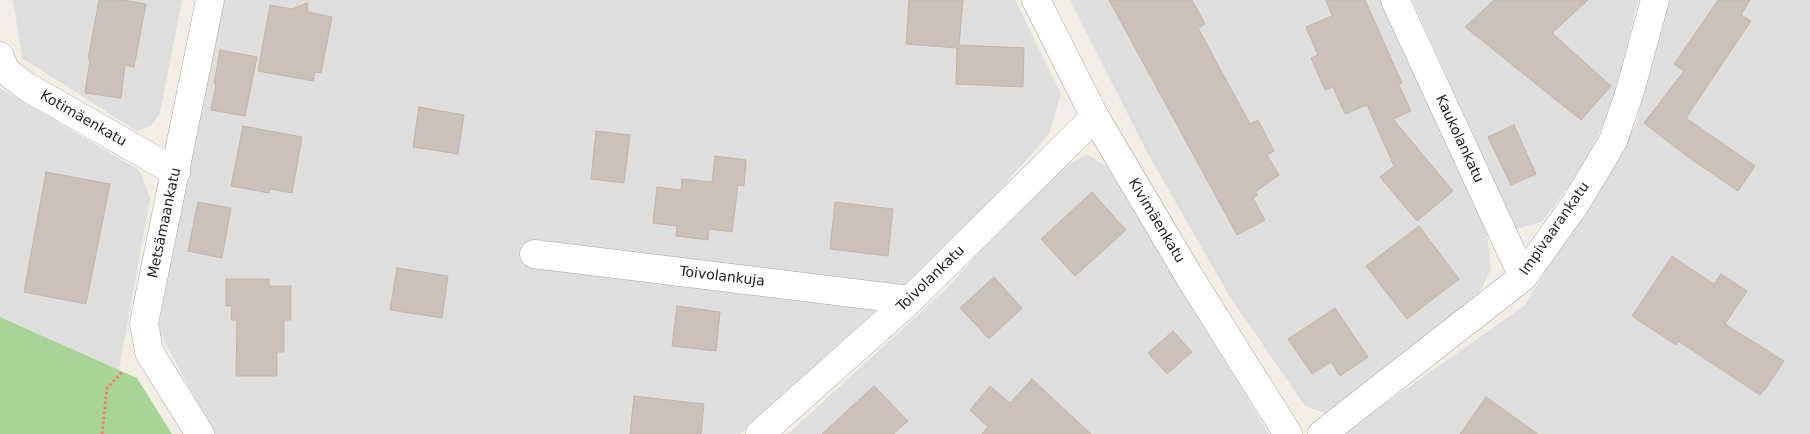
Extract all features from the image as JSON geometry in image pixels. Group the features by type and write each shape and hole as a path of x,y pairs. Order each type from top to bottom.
{"street":[{"name":"Metsämaankatu","path":"200,434 149,352 144,323 210,0"},
{"name":"Kivimäenkatu","path":"1036,0 1095,117 1189,276 1288,434"},
{"name":"Kaukolankatu","path":"1395,0 1523,277"},
{"name":"Impivaarankatu","path":"1322,434 1523,277 1576,203 1613,141 1630,91 1655,0"},
{"name":"Kotimäenkatu","path":"0,56 6,70 27,87 176,172"},
{"name":"Toivolankatu","path":"760,434 910,300 1095,117"},
{"name":"Toivolankuja","path":"534,254 910,300"}],"path":[{"path":"102,434 108,388"}],"shaded area":[{"path":"13,0 182,0 160,113 151,126 137,131 22,58"},
{"path":"221,0 1015,0 1061,94 1049,134 966,229 740,434 215,434 158,330"},
{"path":"1070,0 1384,0 1486,224 1491,269 1478,296 1327,414 1305,406 1230,297 1147,152"},
{"path":"1412,0 1638,0 1614,103 1580,171 1542,222 1516,229"},
{"path":"1669,0 1810,0 1810,434 1342,434 1524,306 1636,124 1662,19"},
{"path":"0,88 139,170 150,198 119,370 0,317"},
{"path":"1087,154 1107,167 1269,434 788,434 948,287 1049,176"}],"green space":[{"path":"0,317 137,378 172,434 0,434"}],"building":[{"path":"99,0 124,0 146,4 134,67 125,65 121,98 85,93 90,59 88,59"},
{"path":"909,0 963,0 959,45 1024,48 1023,87 956,84 957,48 906,44"},
{"path":"1109,0 1192,0 1205,24 1198,28 1250,124 1258,120 1274,151 1267,155 1279,175 1255,192 1258,195 1253,198 1265,220 1237,235"},
{"path":"1326,0 1365,0 1402,83 1399,85 1411,111 1393,119 1453,191 1417,221 1380,177 1394,166 1367,105 1345,114 1333,87 1325,90 1311,58 1318,55 1306,27 1332,16"},
{"path":"1494,0 1588,0 1552,33 1611,86 1581,120 1465,27"},
{"path":"1718,0 1750,0 1741,15 1751,21 1686,118 1755,166 1738,191 1688,157 1644,123 1684,71 1674,64"},
{"path":"307,3 308,12 332,17 321,73 315,72 313,81 258,71 270,5 292,9"},
{"path":"220,50 257,57 245,116 211,110"},
{"path":"419,107 464,115 458,154 413,147"},
{"path":"1514,125 1536,174 1511,185 1488,137"},
{"path":"243,126 302,137 292,193 270,189 269,193 231,186"},
{"path":"596,131 630,135 624,183 591,179"},
{"path":"715,156 746,160 744,186 738,185 732,232 709,229 708,240 676,236 677,226 653,223 657,187 681,190 682,179 712,182"},
{"path":"46,172 110,184 86,304 24,292"},
{"path":"1092,192 1126,230 1075,276 1041,239"},
{"path":"198,202 231,208 222,258 188,251"},
{"path":"835,202 893,209 888,256 830,249"},
{"path":"1419,226 1459,279 1407,319 1366,266"},
{"path":"1672,256 1714,284 1721,274 1747,291 1725,324 1784,361 1760,395 1678,341 1676,345 1632,316"},
{"path":"397,268 448,276 442,318 390,310"},
{"path":"994,277 1022,308 989,339 960,308"},
{"path":"226,279 269,279 269,286 291,286 291,320 284,320 284,352 277,352 277,376 236,376 237,320 231,320 232,306 226,306"},
{"path":"677,306 720,312 716,351 672,346"},
{"path":"1335,308 1368,357 1340,376 1331,362 1312,374 1288,339"},
{"path":"1173,331 1192,352 1167,374 1148,353"},
{"path":"1032,379 1091,434 982,434 988,427 970,410 990,386 1010,403"},
{"path":"874,386 908,421 893,434 822,434"},
{"path":"634,396 704,404 701,434 630,434"},
{"path":"1486,397 1538,434 1460,434"}]}
